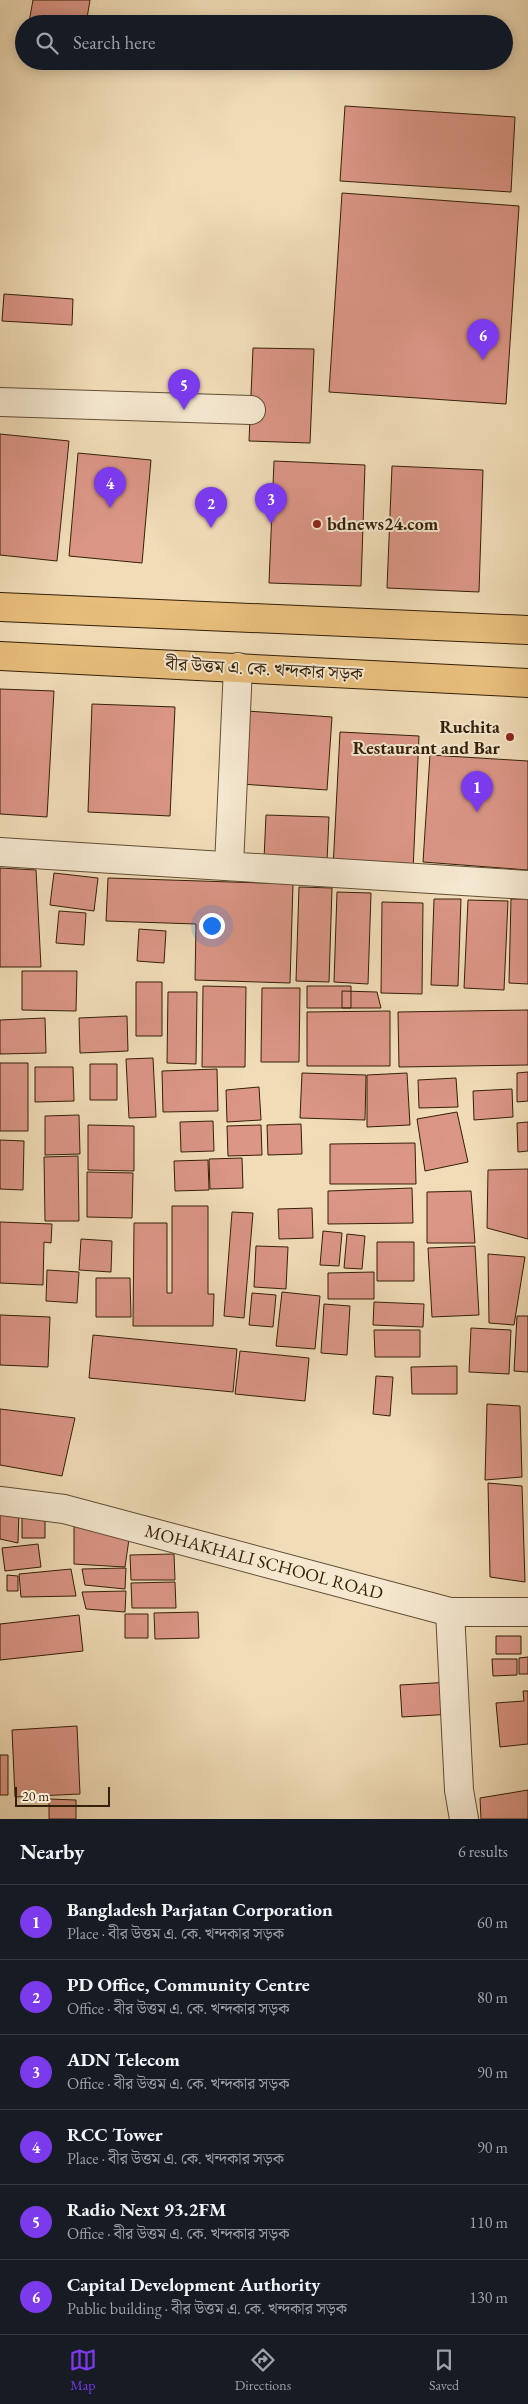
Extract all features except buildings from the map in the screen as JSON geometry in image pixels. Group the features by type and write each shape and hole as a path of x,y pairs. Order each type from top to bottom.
{"main road":[{"path":"0,607 528,630"},
{"name":"বীর উত্তম এ. কে. খন্দকার সড়ক","path":"0,656 528,683"}],"street":[{"path":"0,402 251,410"},
{"path":"229,866 238,667"},
{"path":"0,852 528,885"},
{"name":"MOHAKHALI SCHOOL ROAD","path":"0,1501 64,1509 450,1612 528,1612"},
{"path":"450,1612 459,1790 464,1819"}],"place":[{"name":"Capital Development Authority","path":"483,360"},
{"name":"Radio Next 93.2FM","path":"184,410"},
{"name":"RCC Tower","path":"110,508"},
{"name":"ADN Telecom","path":"271,524"},
{"name":"bdnews24.com","path":"317,524"},
{"name":"PD Office, Community Centre","path":"211,528"},
{"name":"Ruchita Restaurant and Bar","path":"510,737"},
{"name":"Bangladesh Parjatan Corporation","path":"477,812"}]}
